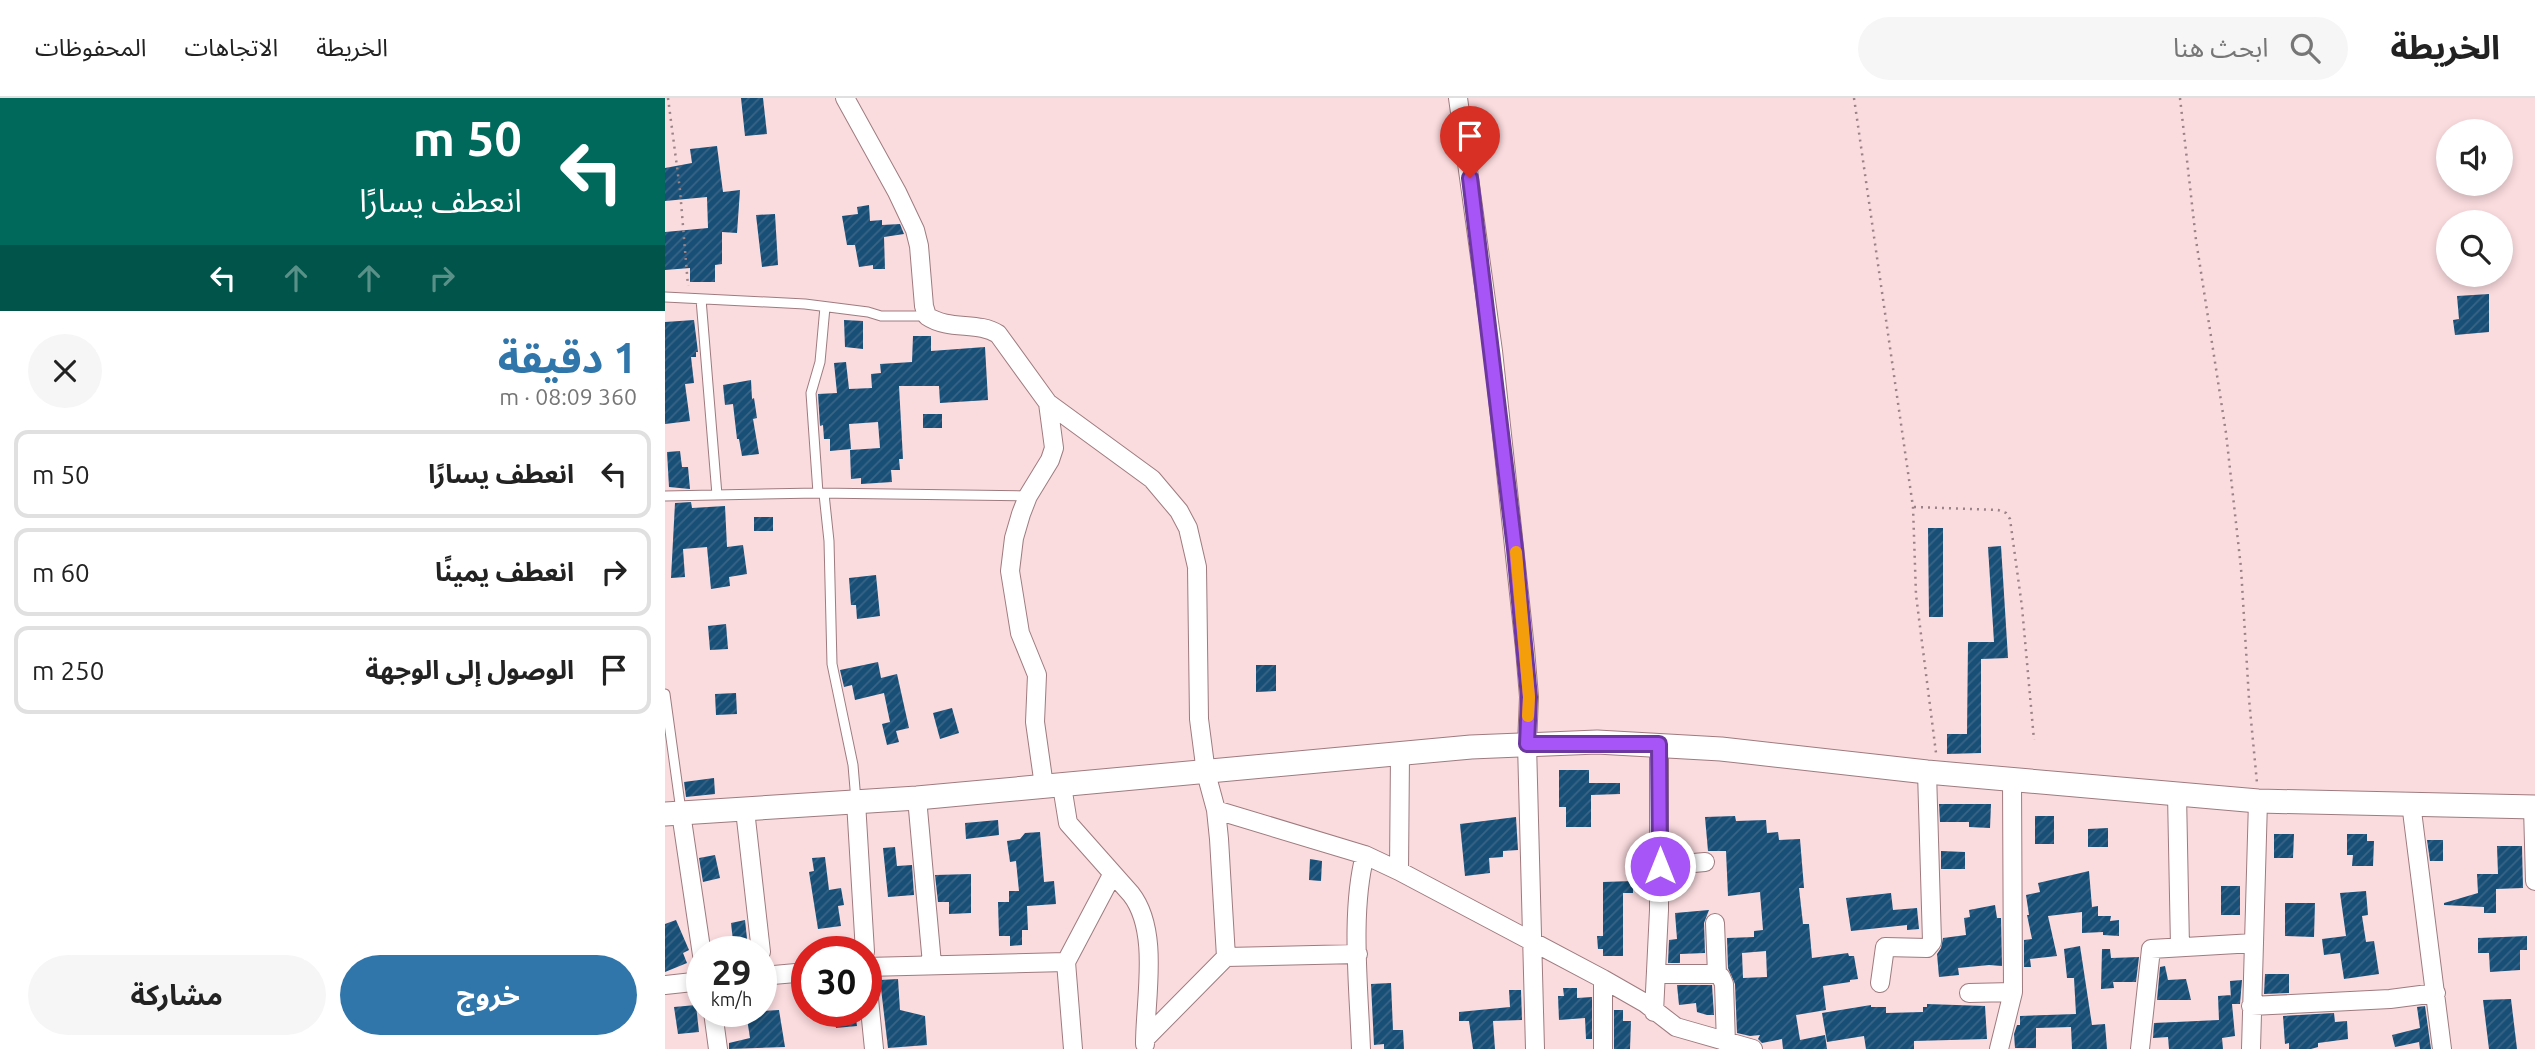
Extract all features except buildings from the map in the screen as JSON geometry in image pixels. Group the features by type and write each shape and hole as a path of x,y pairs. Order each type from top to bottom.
{"street":[{"path":"845,98 915,230 927,316 943,323 990,330 998,334 1048,403 1152,479 1179,511 1188,528 1197,566 1199,719 1206,772 1216,810 1226,957"},
{"path":"1458,98 1493,351 1529,697 1527,744 1535,1049"},
{"path":"1048,403 1054,448 1045,470 1028,496 1014,538 1010,571 1020,633 1037,675 1035,722 1053,786 1068,823 1139,904 1145,918 1148,943 1145,1044"},
{"path":"698,936 673,814 917,798 1527,744 1659,744 1933,773 2258,801 2534,807 2535,881"},
{"path":"1654,1012 1660,866 1659,744"},
{"path":"1399,871 1400,754"},
{"path":"1880,983 1885,947 1927,948 1932,942 1933,773"},
{"path":"1999,1049 2013,992 2013,780"},
{"path":"2177,794 2180,947"},
{"path":"917,798 932,964"},
{"path":"2251,1049 2258,801"},
{"path":"856,802 864,936"},
{"path":"2411,803 2442,1049"},
{"path":"745,810 759,936"},
{"path":"1216,810 1365,855 1604,979 1702,1042 1726,1043 1752,1049"},
{"path":"1361,1049 1358,954 1361,877 1365,855"},
{"path":"1660,866 1705,862"},
{"path":"1073,1049 1066,962 1112,875"},
{"path":"1715,923 1717,974 1724,984 1726,1043"},
{"path":"2140,1049 2150,950 2253,943"},
{"path":"1145,1044 1226,957 1358,954"},
{"path":"882,967 1066,962"},
{"path":"1657,975 1717,974"},
{"path":"1604,979 1604,1049"},
{"path":"665,985 686,983"},
{"path":"1969,993 2013,992"},
{"path":"2251,1006 2390,999 2436,993"},
{"path":"715,1027 718,1049"},
{"path":"872,1027 874,1049"}],"lane":[{"path":"665,297 825,307 881,316 927,316"},
{"path":"701,299 717,495"},
{"path":"825,307 820,362 811,393 830,563 832,664 853,765 856,802"},
{"path":"665,496 821,493 1028,496"},
{"path":"665,694 673,814"}],"path":[{"path":"668,98 680,190 689,298"},
{"path":"1854,98 1913,507 1916,595 1933,773"},
{"path":"2180,98 2196,240 2226,433 2241,568 2258,801"},
{"path":"1913,507 1998,510 2006,513 2010,519 2035,740"}],"slow traffic":[{"path":"1516,552 1529,697 1528,716"}],"route":[{"path":"1470,178 1515,549 1529,697 1527,744 1659,744 1660,866"}]}
